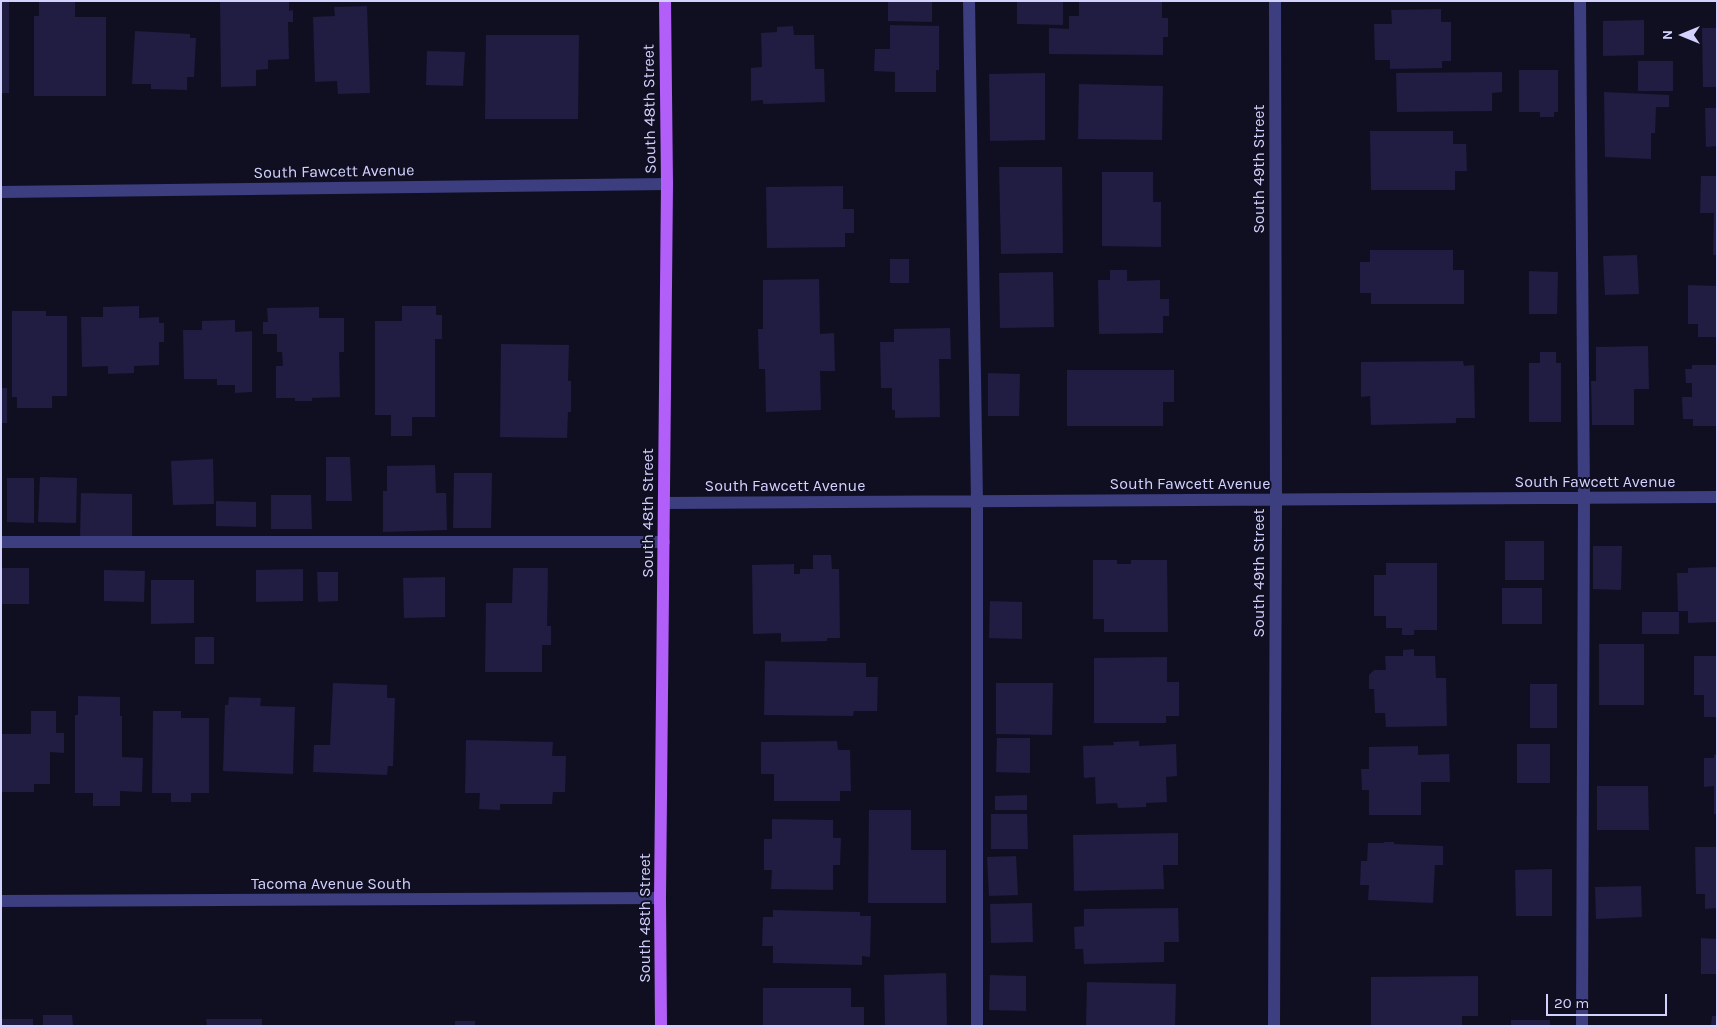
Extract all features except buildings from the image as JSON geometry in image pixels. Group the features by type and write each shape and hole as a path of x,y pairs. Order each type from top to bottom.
{"main road":[{"name":"South 48th Street","path":"661,1026 660,898 667,184 665,1"}],"street":[{"path":"969,1 977,502 977,1026"},
{"name":"South 49th Street","path":"1274,1026 1275,1"},
{"path":"1580,1 1584,498 1582,1026"},
{"name":"South Fawcett Avenue","path":"1,192 667,184"},
{"name":"South Fawcett Avenue","path":"664,503 1717,497"},
{"path":"1,542 664,542"},
{"name":"Tacoma Avenue South","path":"1,901 660,898"}]}
